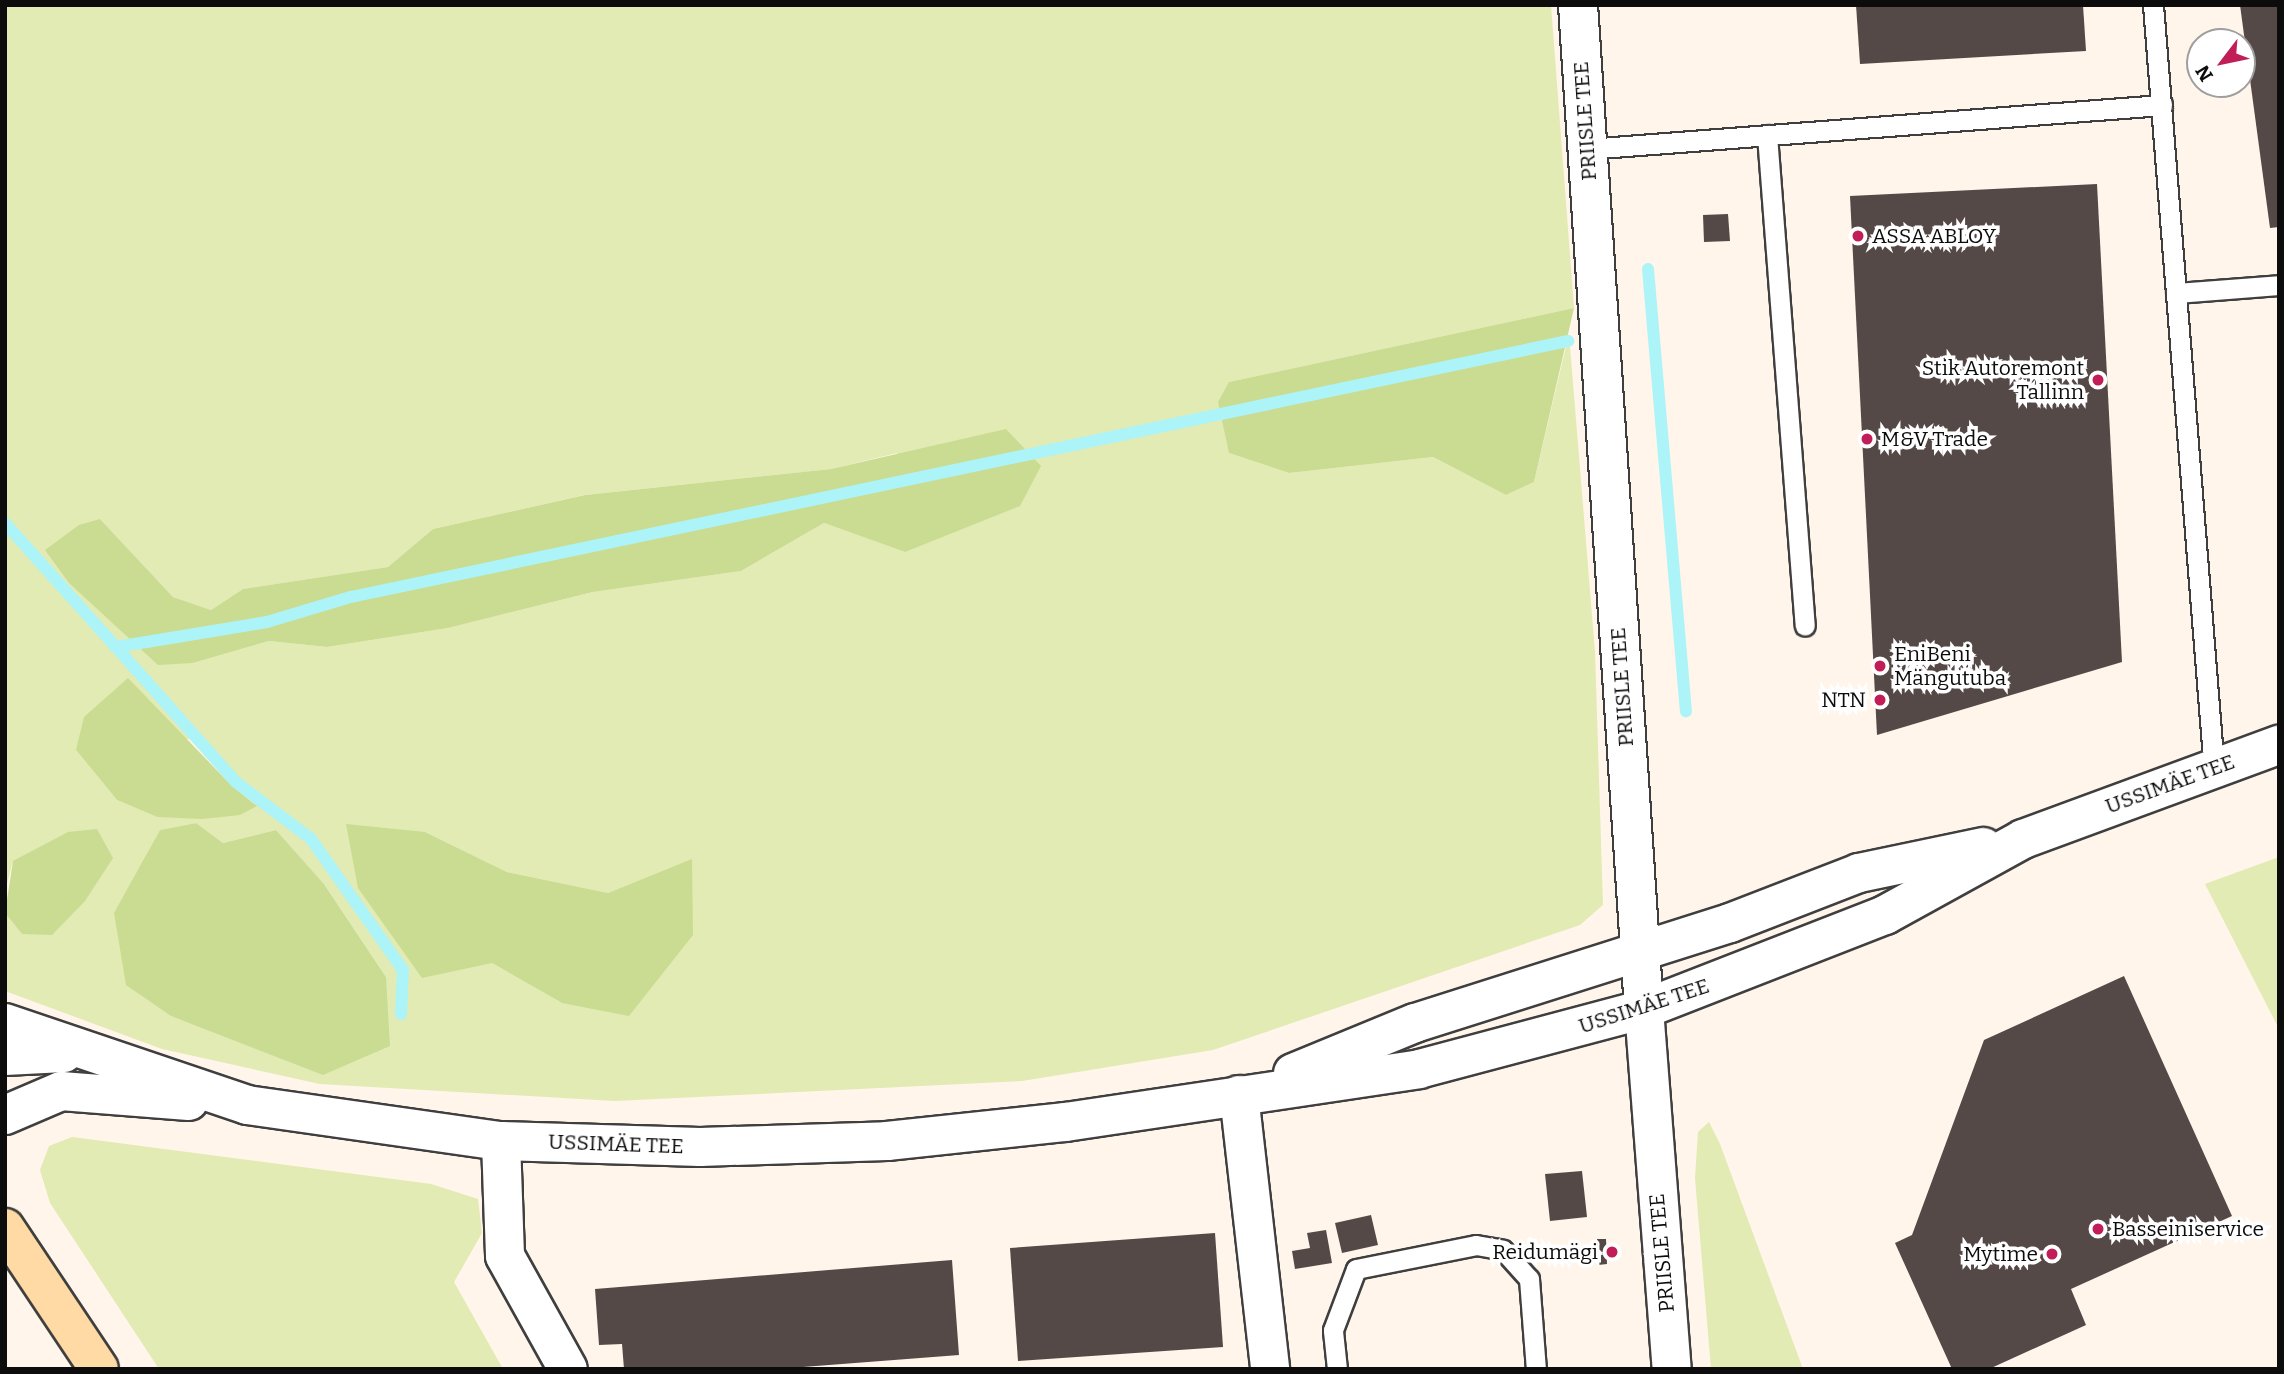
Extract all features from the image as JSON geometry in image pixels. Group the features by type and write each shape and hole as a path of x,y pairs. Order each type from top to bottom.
{"main road":[{"path":"14,1239 99,1369"}],"street":[{"name":"PRIISLE TEE","path":"1578,5 1638,951 1672,1369"},
{"name":"USSIMÄE TEE","path":"1240,1095 1415,1023 1638,951 1859,873 2022,839 2279,745"},
{"name":"USSIMÄE TEE","path":"5,1023 87,1054 247,1105 501,1141 700,1147 887,1141 1419,1069 1644,1009 1885,915 2022,839"},
{"path":"5,1056 87,1054"},
{"path":"9,1118 61,1091 247,1105"},
{"path":"1240,1095 1270,1369"},
{"path":"501,1141 505,1256 568,1369"},
{"path":"5,1209 14,1239"}],"lane":[{"path":"2153,5 2214,769"},
{"path":"1587,149 2162,105"},
{"path":"1767,135 1805,626"},
{"path":"2176,293 2279,285"},
{"path":"1337,1369 1333,1330 1356,1269 1476,1245 1503,1250 1529,1279 1536,1369"}],"green space":[{"path":"5,5 1551,5 1574,308 1229,382 1229,453 1289,473 1433,457 1506,495 1534,482 1569,334 1595,652 1603,905 1580,925 1213,1050 1022,1081 615,1101 320,1084 162,1049 5,991 5,913 22,934 13,861 5,891","holes":["897,453 905,552 824,523 741,571 593,592 448,628 327,647 269,641 193,663 100,519 173,597 211,610 243,589 388,567 433,529 584,495 831,469","190,739 256,805 240,815 157,817 117,800 76,750","196,823 223,843 276,830 324,884 386,977 249,1041 171,1016 148,852 160,830","425,832 507,872 608,893 692,860 562,1003 492,963"]},
{"path":"1574,308 1534,482 1506,495 1433,457 1289,473 1229,453 1218,402 1229,382"},
{"path":"1006,429 1041,466 1020,506 905,552 824,523 741,571 593,592 448,628 327,647 269,641 193,663 158,665 69,583 45,550 79,525 100,519 173,597 211,610 243,589 388,567 433,529 585,495 831,469"},
{"path":"128,678 231,785 257,806 240,815 202,819 157,817 117,800 76,750 84,717"},
{"path":"196,823 223,843 276,830 324,884 386,977 390,1046 323,1075 171,1016 126,985 114,913 160,830"},
{"path":"346,824 425,832 507,872 608,893 692,859 693,935 629,1016 562,1003 492,963 422,978 358,888"},
{"path":"97,829 113,858 85,901 52,935 22,934 5,913 13,861 68,832"},
{"path":"2279,857 2279,1029 2205,884"},
{"path":"1709,1122 1720,1144 1803,1369 1711,1369 1695,1178 1698,1132"},
{"path":"72,1137 431,1184 478,1199 482,1233 454,1282 503,1369 159,1369 50,1203 40,1170 49,1146"}],"building":[{"path":"1856,5 2083,5 2086,51 1860,64"},
{"path":"2240,5 2279,5 2279,227 2270,228 2253,98 2256,98 2256,28 2243,28"},
{"path":"2097,184 2122,662 1877,735 1850,196"},
{"path":"1728,214 1730,241 1704,242 1703,215"},
{"path":"2124,976 2232,1216 2071,1289 2086,1325 1989,1369 1952,1369 1895,1243 1912,1235 1984,1040"},
{"path":"1582,1171 1587,1217 1550,1221 1545,1174"},
{"path":"1371,1215 1378,1245 1342,1253 1335,1223"},
{"path":"1326,1230 1332,1263 1295,1269 1292,1251 1310,1248 1307,1233"},
{"path":"1215,1233 1223,1347 1018,1361 1010,1248"},
{"path":"1597,1239 1606,1239 1607,1264 1598,1265"},
{"path":"952,1260 959,1355 777,1369 624,1369 622,1344 599,1345 595,1289"}],"waterway":[{"path":"1648,269 1686,711"},
{"path":"5,523 116,647 267,622 351,597 1568,341"},
{"path":"116,647 236,782 311,839 403,970 401,1014"}],"place":[{"name":"ASSA ABLOY","path":"1858,236"},
{"name":"Stik Autoremont Tallinn","path":"2098,380"},
{"name":"M&V Trade","path":"1867,439"},
{"name":"EniBeni Mängutuba","path":"1880,666"},
{"name":"NTN","path":"1880,700"},
{"name":"Basseiniservice","path":"2098,1229"},
{"name":"Reidumägi","path":"1612,1252"},
{"name":"Mytime","path":"2052,1254"}]}
